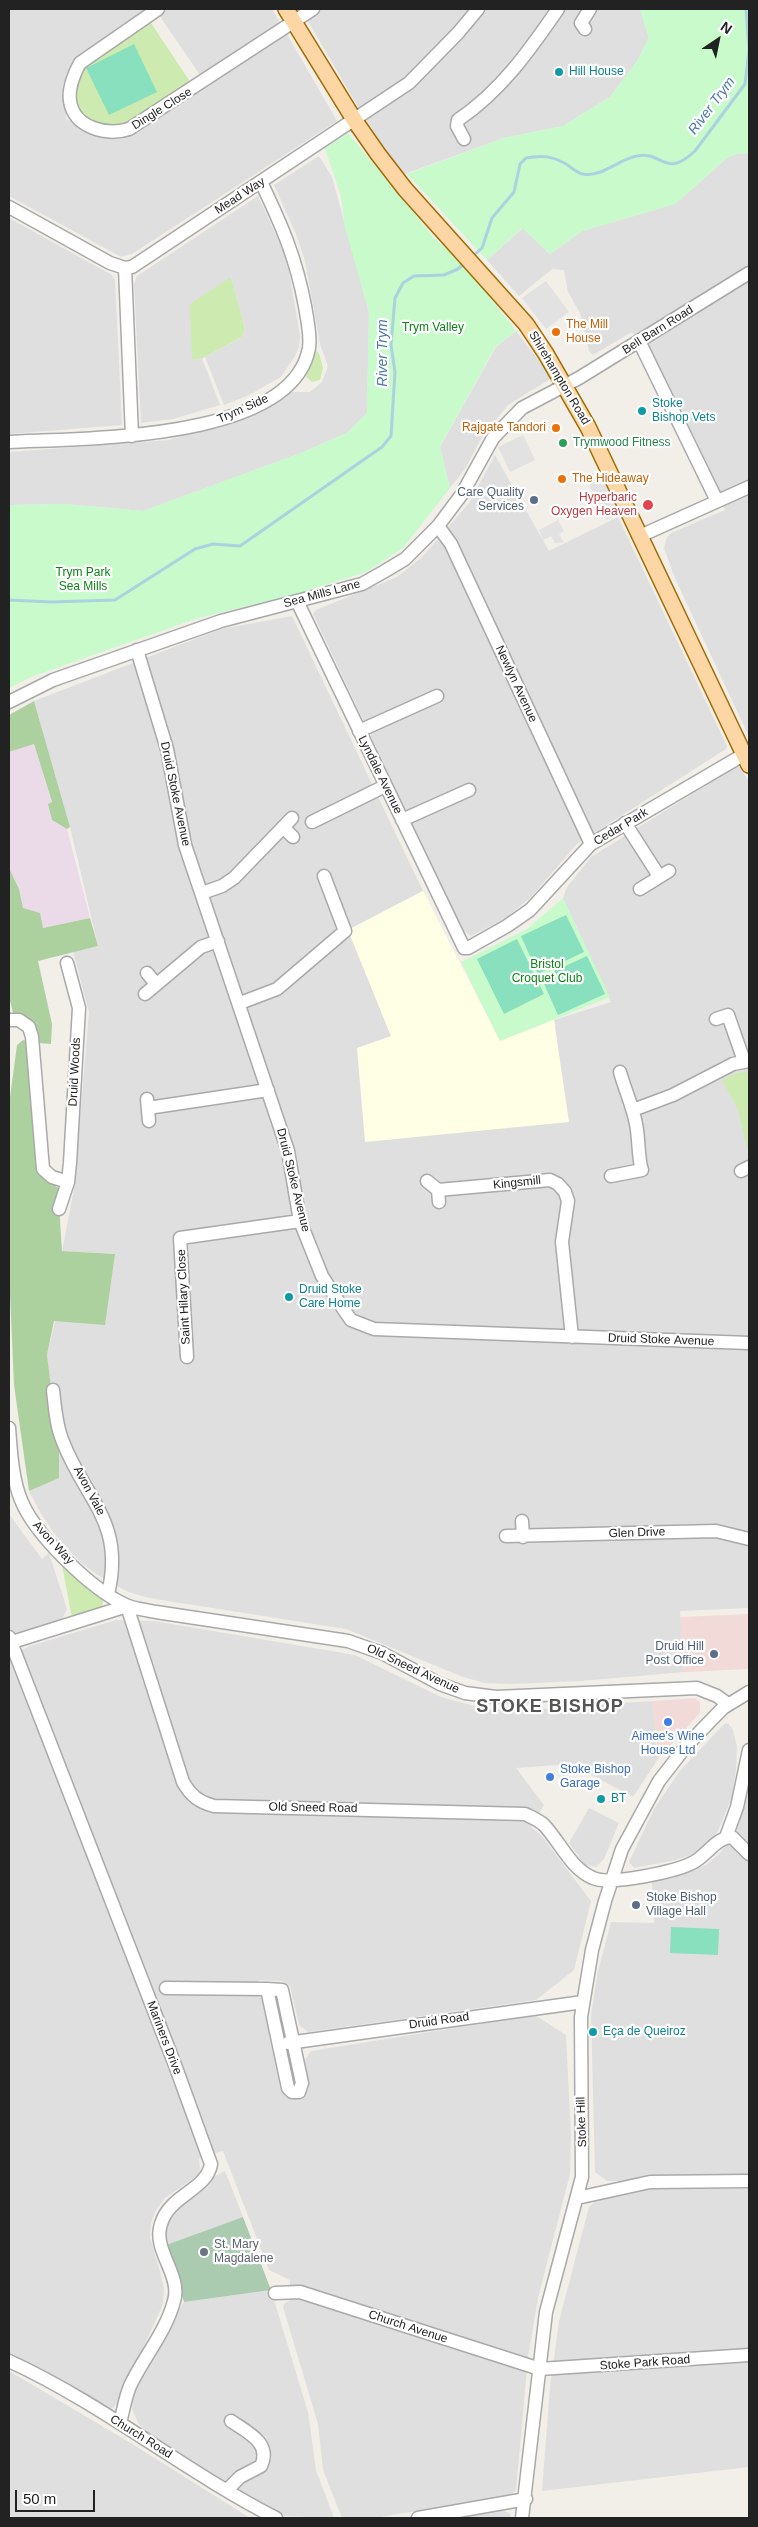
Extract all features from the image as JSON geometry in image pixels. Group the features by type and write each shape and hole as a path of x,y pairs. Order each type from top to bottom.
{"main road":[{"name":"Shirehampton Road","path":"290,15 355,121 405,189 526,324 565,384 596,442 746,760"}],"street":[{"name":"Dingle Close","path":"158,9 80,63 73,77 70,101 74,113 94,128 107,133 129,129 290,15 313,9"},
{"name":"Mead Way","path":"125,268 132,267 355,121 409,83 458,34 478,9"},
{"path":"464,139 457,126 458,120 481,104 506,80 558,9"},
{"path":"585,28 581,23 590,9"},
{"name":"Trym Side","path":"9,442 132,436 208,424 253,407 283,389 301,369 309,347 308,321 298,269 284,232 261,182"},
{"path":"9,207 110,263 125,268 132,436"},
{"name":"Bell Barn Road","path":"565,384 579,378 749,273"},
{"path":"639,341 717,501"},
{"name":"Sea Mills Lane","path":"9,702 47,682 221,620 362,584 405,559 438,526 462,494 493,438 522,408 565,384"},
{"path":"640,536 749,487"},
{"name":"Newlyn Avenue","path":"438,526 451,544 591,844"},
{"name":"Lyndale Avenue","path":"297,601 464,948"},
{"name":"Druid Stoke Avenue","path":"137,650 168,749 185,845 240,1003 288,1151 300,1221 322,1276 351,1320 361,1326 374,1329 749,1343"},
{"path":"359,731 420,697 437,696"},
{"name":"Cedar Park","path":"464,948 468,948 507,926 530,910 591,844 746,760"},
{"path":"328,830 317,820 385,786"},
{"path":"402,820 452,791 469,790"},
{"path":"202,892 222,886 234,878 288,822 293,837"},
{"path":"625,824 664,874 640,889"},
{"path":"240,1003 276,989 336,947 345,931 324,876"},
{"path":"145,994 201,947 218,941"},
{"name":"Druid Woods","path":"60,1209 68,1182 79,1008 67,963"},
{"path":"147,973 156,984"},
{"path":"633,1110 673,1095 728,1066 747,1061 728,1015 716,1019"},
{"path":"9,1020 19,1020 29,1026 32,1038 43,1170 52,1177 68,1182"},
{"path":"611,1176 642,1170 639,1164 641,1153 633,1110 620,1072"},
{"path":"148,1110 268,1090"},
{"name":"Kingsmill","path":"427,1181 438,1196 550,1180 558,1184 565,1192 568,1201 562,1242 572,1337"},
{"name":"Saint Hilary Close","path":"187,1357 180,1238 300,1221"},
{"name":"Avon Vale","path":"53,1390 62,1442 108,1528 112,1565 108,1594"},
{"name":"Avon Way","path":"9,1428 17,1489 32,1522 56,1549 108,1594 127,1606"},
{"path":"522,1521 523,1537"},
{"name":"Glen Drive","path":"506,1536 716,1531 749,1539"},
{"path":"10,1641 127,1606"},
{"name":"Old Sneed Avenue","path":"127,1606 348,1641 382,1653 440,1684 465,1693 496,1697 697,1688 717,1696 728,1704"},
{"name":"Old Sneed Road","path":"127,1606 183,1782 188,1791 202,1803 214,1806 524,1814 544,1825 582,1871 597,1880 610,1881"},
{"name":"Mariners Drive","path":"10,1641 176,2065 210,2164 209,2173 204,2180 170,2206 161,2222 160,2240 173,2278 175,2299 129,2388 120,2424"},
{"name":"Stoke Hill","path":"522,2518 526,2500 546,2312 582,2177 584,2156 580,2066 583,2002 592,1950 610,1881 622,1849 646,1801 688,1745 728,1704 749,1692"},
{"path":"610,1881 684,1866 702,1857 726,1837 737,1807 749,1750"},
{"path":"726,1837 732,1837 749,1854"},
{"path":"166,1988 267,1989 282,1990 295,2041 302,2083 299,2092 292,2092 288,2088 267,1989"},
{"name":"Druid Road","path":"279,2044 583,2002"},
{"path":"577,2198 650,2182 749,2181"},
{"name":"Church Avenue","path":"275,2293 300,2292 540,2369"},
{"name":"Stoke Park Road","path":"540,2369 749,2355"},
{"name":"Church Road","path":"9,2360 120,2424 273,2517"},
{"path":"226,2490 240,2477 261,2466 265,2454 263,2447 254,2436 231,2421"},
{"path":"418,2518 526,2500"}],"shaded area":[{"path":"9,9 148,9 81,53 68,70 65,81 66,119 96,134 115,138 135,131 287,34 337,121 132,254 121,257 9,196"},
{"path":"168,9 272,9 280,23 204,75 200,75 159,15"},
{"path":"301,9 640,9 649,38 637,61 610,97 563,126 504,138 402,175 358,107"},
{"path":"749,153 749,737 674,576 664,548 667,537 671,533 725,510 648,353 632,332 593,355 589,351 580,313 568,292 564,270 552,269 519,296 487,260 523,228 550,254 582,231 675,204 727,158 736,154"},
{"path":"319,156 332,177 369,312 367,413 347,433 301,453 143,511 64,504 9,505 9,452 169,440 240,419 291,392 310,392 322,382 328,366 320,344 305,261 296,234 274,185"},
{"path":"258,196 284,252 290,277 300,336 299,347 295,356 281,377 247,396 224,405 205,357 242,337 245,329 231,277 192,360 202,358 220,405 173,419 141,423 134,284 137,276"},
{"path":"9,218 112,275 115,280 122,425 9,434"},
{"path":"546,281 569,312 546,329 522,298"},
{"path":"516,331 552,378 508,405 481,439 465,469 450,488 440,447 496,347"},
{"path":"523,435 535,460 510,472 498,447"},
{"path":"495,455 549,551 618,517 727,746 726,749 577,844 531,897 506,918 471,936 463,931 313,614 316,610 397,577 422,557 469,503"},
{"path":"602,472 612,491 596,499 587,480"},
{"path":"614,497 619,514 606,520 599,504"},
{"path":"558,520 564,531 559,534 564,542 555,543 551,536 543,540 539,530"},
{"path":"292,616 423,891 348,930 391,1036 365,1142 556,1026 554,1020 611,1002 563,898 567,887 591,857 737,766 740,767 749,782 749,1608 680,1611 684,1672 581,1681 512,1684 485,1683 463,1677 346,1629 149,1598 128,1592 96,1574 79,1561 57,1537 41,1514 29,1491 59,1477 47,1355 55,1321 115,1254 62,1251 74,1189 89,1012 73,952 98,946 70,827 34,701 221,629"},
{"path":"34,744 52,803 49,803 52,820 67,829 90,918 43,928 23,908 19,889 9,868 9,752"},
{"path":"423,891 500,1041 554,1020 569,1122 365,1142 357,1048 391,1036 348,930"},
{"path":"9,1514 42,1559 49,1553 67,1609 62,1619 9,1637"},
{"path":"749,1614 749,1669 684,1672 680,1617"},
{"path":"116,1620 154,1621 355,1655 441,1697 486,1709 537,1709 653,1701 658,1759 633,1797 571,1764 516,1768 544,1805 531,1827 541,1835 591,1901 574,1970 536,2000 308,2032 299,2025 290,1986 282,1981 258,1980 281,2092 292,2100 306,2093 309,2086 305,2060 311,2051 535,2015 566,2035 571,2136 570,2174 538,2298 528,2357 516,2490 510,2496 374,2518 342,2518 323,2470 318,2424 283,2307 290,2300 290,2280 269,2270 223,2151 199,2158 200,2170 197,2176 165,2198 156,2210 151,2223 150,2237 164,2290 163,2304 119,2401 113,2408 108,2409 9,2353 9,1656 30,1646"},
{"path":"695,1698 700,1702 700,1713 658,1759 653,1701"},
{"path":"728,1723 733,1730 737,1747 736,1770 732,1797 718,1831 707,1844 695,1853 676,1860 634,1868 629,1862 654,1809 679,1772 724,1724"},
{"path":"749,1785 749,2174 665,2181 607,2181 595,2172 591,2015 598,1971 611,1922 654,1923 652,1879 677,1876 693,1871 706,1865 721,1852 738,1827"},
{"path":"589,1808 619,1823 604,1859 596,1867 585,1865 569,1843"},
{"path":"225,2171 243,2217 166,2245 164,2231 170,2214 207,2187 214,2177"},
{"path":"652,2189 749,2189 749,2467 542,2491 550,2387 559,2321 589,2207 595,2201"},
{"path":"243,2217 271,2290 184,2302 166,2245"},
{"path":"271,2290 308,2412 316,2470 334,2518 283,2516 209,2475 152,2438 138,2423 132,2409 135,2389 148,2360 184,2302"},
{"path":"9,2371 129,2442 250,2518 9,2518"},
{"path":"489,2510 504,2511 510,2514 510,2518 443,2518"}],"green space":[{"path":"640,9 749,9 749,153 736,154 727,158 675,204 582,231 550,254 522,228 487,260 407,174 504,138 563,126 610,97 637,61 649,38"},
{"path":"149,20 189,80 188,85 148,113 134,120 119,125 105,126 91,121 77,109 74,89 81,68"},
{"path":"134,44 157,92 109,115 86,68"},
{"name":"Trym Park Sea Mills","path":"348,133 435,239 463,263 516,331 495,347 440,447 450,488 403,548 366,572 297,594 198,618 31,677 9,688 9,505 64,504 143,511 301,453 347,433 367,413 369,312 345,227 341,196 325,148"},
{"path":"231,277 245,329 242,337 203,358 192,360 190,304"},
{"path":"315,350 319,353 323,368 320,380 312,382 304,375"},
{"path":"34,701 70,827 67,829 52,820 48,804 52,802 34,744 9,752 9,715"},
{"path":"9,868 19,889 23,908 40,913 43,928 90,918 98,946 38,961 52,1024 51,1044 39,1043 36,1033 28,1020 13,1013 9,996"},
{"name":"Bristol Croquet Club","path":"563,898 610,997 500,1041 461,962 527,929"},
{"path":"566,915 584,952 538,974 521,936"},
{"path":"517,939 544,994 504,1014 477,959"},
{"path":"587,956 605,994 558,1015 541,977"},
{"path":"23,1040 30,1042 42,1176 58,1188 62,1251 115,1254 105,1325 54,1321 47,1355 59,1451 59,1478 29,1491 14,1385 9,1270 9,1105 17,1045"},
{"path":"749,1072 749,1144 747,1148 738,1110 722,1080 736,1073"},
{"path":"61,1560 102,1594 103,1603 101,1609 72,1618"},
{"path":"671,1927 719,1929 718,1955 670,1953"}],"waterway":[{"name":"River Trym","path":"473,256 482,248 492,218 514,192 520,164 526,158 542,156 556,159 583,174 590,174 603,171 637,156 646,155 670,164 677,163 695,151 745,84 749,50 746,9"},
{"name":"River Trym","path":"9,600 51,602 115,600 195,549 213,544 240,546 382,447 391,436 395,372 391,345 395,298 403,283 414,276 444,275 458,269 466,262"}],"place":[{"name":"Hill House","path":"559,72"},
{"name":"The Mill House","path":"556,332"},
{"name":"Stoke Bishop Vets","path":"642,411"},
{"name":"Rajgate Tandori","path":"556,428"},
{"name":"Trymwood Fitness","path":"563,443"},
{"name":"The Hideaway","path":"562,479"},
{"name":"Care Quality Services","path":"534,500"},
{"name":"Hyperbaric Oxygen Heaven","path":"648,505"},
{"name":"Druid Stoke Care Home","path":"289,1297"},
{"name":"Druid Hill Post Office","path":"714,1654"},
{"name":"Aimee's Wine House Ltd","path":"668,1722"},
{"name":"Stoke Bishop Garage","path":"550,1777"},
{"name":"BT","path":"601,1799"},
{"name":"Stoke Bishop Village Hall","path":"636,1905"},
{"name":"Eça de Queiroz","path":"593,2032"},
{"name":"St. Mary Magdalene","path":"204,2252"}],"district":[{"name":"STOKE BISHOP","path":"550,1707"}],"park label":[{"name":"Trym Valley","path":"433,328"}]}
